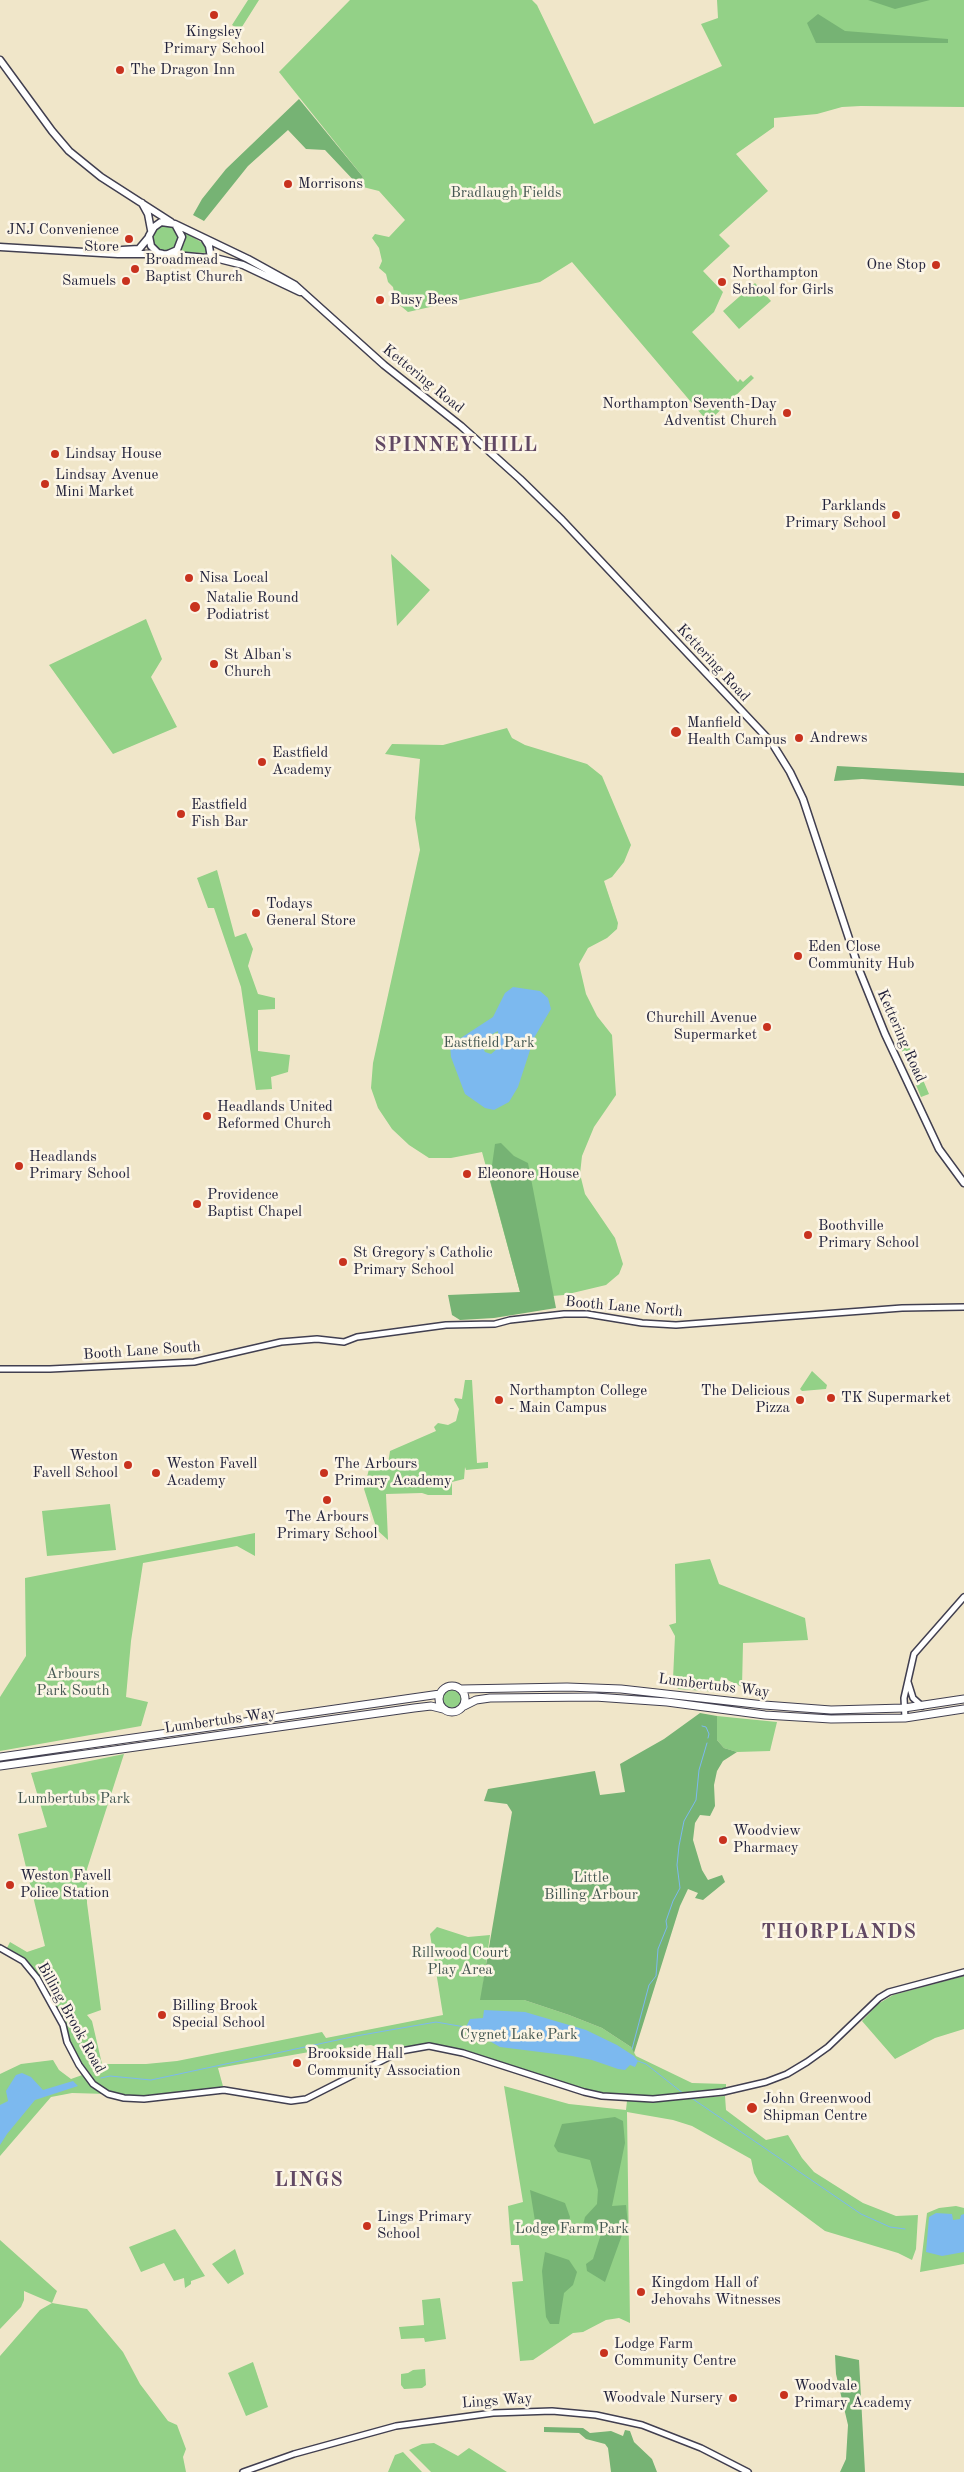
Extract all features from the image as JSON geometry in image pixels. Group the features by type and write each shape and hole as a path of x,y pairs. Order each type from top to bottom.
{"highway":[{"path":"449,1686 461,1689 465,1697 464,1706 456,1712 443,1709 439,1702 440,1694 449,1686"},
{"name":"Lumbertubs Way","path":"461,1689 612,1689 789,1708 863,1710 904,1708 964,1699"},
{"name":"Lumbertubs Way","path":"0,1757 440,1694"},
{"name":"Lumbertubs Way","path":"464,1706 482,1699 566,1696 667,1702 765,1715 867,1720 905,1718 964,1709"},
{"name":"Lumbertubs Way","path":"0,1766 420,1707 443,1709"}],"main road":[{"name":"Kettering Road","path":"0,60 69,151 102,177 173,223 282,277 530,488 772,743 790,772 803,799 860,972 885,1034 939,1149 964,1183"},
{"path":"0,246 111,252 139,249 150,234 161,222 173,223 180,230 182,241 177,250 165,254 151,246 150,234 148,214 139,200"},
{"path":"203,237 209,246 211,258"},
{"name":"Kettering Road","path":"111,252 211,258 243,265 304,294"}],"street":[{"name":"Booth Lane North","path":"344,1342 363,1336 446,1325 495,1324 510,1320 564,1314 598,1315 665,1326 902,1308 964,1308"},
{"name":"Booth Lane South","path":"0,1369 50,1369 192,1362 281,1342 317,1339 344,1342"},
{"path":"905,1718 907,1677 916,1651 964,1597"},
{"path":"907,1677 909,1691 922,1706"},
{"name":"Billing Brook Road","path":"0,1948 23,1961 37,1978 63,2025 67,2042 93,2084 108,2094 124,2098 144,2099 224,2090 291,2101 306,2099 401,2051 429,2046 463,2052 584,2092 627,2098 653,2099 740,2089 787,2074 828,2047 879,1998 889,1992 964,1972"},
{"name":"Lings Way","path":"243,2472 294,2454 396,2426 493,2413 552,2411 596,2415 642,2424 701,2448 748,2472"}],"green space":[{"path":"248,0 259,0 240,30 232,25"},
{"name":"Bradlaugh Fields","path":"350,0 532,0 537,5 594,124 722,66 701,24 718,18 717,0 964,0 964,107 842,107 817,114 774,118 774,127 736,154 768,191 719,235 730,246 703,271 723,292 714,312 692,332 738,382 740,379 743,382 751,375 754,378 708,422 572,262 540,282 408,312 396,302 393,287 388,282 386,274 379,268 382,261 379,248 372,238 375,234 389,237 405,220 379,191 359,186 363,177 279,72"},
{"path":"868,0 930,0 895,9"},
{"path":"818,14 845,31 948,39 948,43 816,43 807,23"},
{"path":"299,99 363,177 359,186 325,150 306,149 288,130 248,166 204,221 193,215 202,199 226,169"},
{"path":"166,225 175,229 179,238 175,247 166,251 157,247 153,238 157,229"},
{"path":"184,232 206,245 209,253 179,252 185,242"},
{"path":"755,283 771,301 739,329 723,311"},
{"path":"391,554 430,590 397,626"},
{"path":"146,619 162,659 151,677 177,727 113,754 49,665"},
{"name":"Eastfield Park","path":"507,728 512,738 525,745 587,764 602,776 631,845 624,862 612,877 604,881 618,923 617,929 607,938 588,948 579,964 586,994 597,1016 612,1035 616,1095 594,1127 582,1156 580,1174 585,1194 615,1238 623,1264 619,1274 606,1285 564,1295 540,1297 520,1292 482,1152 451,1158 429,1158 409,1145 392,1129 378,1108 371,1088 373,1063 420,850 415,818 420,759 385,754 392,744 443,745"},
{"path":"837,766 964,773 964,786 862,779 834,781"},
{"path":"217,870 235,937 246,933 253,949 248,966 258,994 275,998 275,1009 258,1010 258,1051 290,1055 288,1072 271,1077 272,1089 256,1090 241,987 214,908 208,908 197,878"},
{"path":"884,998 890,1002 929,1094 921,1097 883,1005"},
{"path":"501,1143 514,1156 528,1163 556,1308 494,1318 460,1320 452,1315 448,1295 520,1292 490,1180 495,1144"},
{"path":"812,1371 827,1385 826,1389 802,1391 800,1389"},
{"path":"465,1380 472,1380 477,1463 488,1462 488,1468 466,1470 465,1467 464,1479 452,1482 452,1495 428,1495 422,1493 386,1494 388,1540 377,1530 364,1489 369,1469 382,1470 388,1464 390,1451 436,1431 434,1427 438,1423 448,1425 456,1421 459,1409 454,1400 455,1398 462,1399"},
{"path":"110,1504 116,1550 47,1556 42,1511"},
{"name":"Arbours Park South","path":"255,1533 255,1556 237,1546 143,1563 131,1641 126,1697 148,1702 141,1726 0,1751 0,1697 26,1656 25,1578"},
{"path":"710,1559 719,1584 805,1618 808,1640 743,1643 742,1687 721,1677 718,1692 678,1689 673,1679 675,1636 669,1625 676,1623 675,1564"},
{"path":"452,1689 459,1692 462,1699 459,1706 452,1709 445,1706 442,1699 445,1692"},
{"name":"Little Billing Arbour","path":"700,1713 717,1716 717,1740 724,1748 737,1752 723,1761 717,1771 714,1785 715,1806 710,1816 700,1815 695,1823 693,1840 702,1870 708,1880 722,1875 725,1882 703,1900 695,1898 698,1893 688,1889 680,1906 634,2053 631,2047 602,2028 569,2015 524,2000 480,2000 512,1812 507,1804 484,1801 488,1789 595,1771 600,1795 625,1792 620,1764 664,1739"},
{"path":"717,1716 777,1722 770,1751 737,1752 724,1748 717,1740"},
{"path":"124,1754 87,1869 87,1903 101,2010 87,2015 92,2021 102,2064 146,2064 177,2061 322,2032 326,2038 443,2015 430,1934 437,1927 468,1937 490,1935 481,2000 524,2000 569,2015 602,2028 631,2047 636,2056 692,2083 726,2084 726,2091 653,2099 602,2096 441,2047 412,2048 387,2058 382,2049 371,2045 315,2051 218,2068 224,2090 144,2099 108,2094 72,2093 51,2097 0,2156 0,2074 21,2064 53,2060 59,2070 71,2079 85,2074 67,2042 63,2025 37,1978 23,1961 6,1950 10,1942 27,1952 45,1946 18,1834 47,1827 31,1773"},
{"path":"964,1976 964,2029 935,2038 895,2059 862,2021 878,2004 893,1995"},
{"name":"Lodge Farm Park","path":"504,2086 569,2104 626,2110 627,2101 664,2101 725,2096 726,2110 766,2140 788,2135 802,2158 814,2172 863,2203 896,2216 918,2215 916,2249 912,2260 898,2253 825,2231 759,2182 754,2173 751,2159 692,2126 673,2120 627,2112 630,2323 619,2318 606,2320 583,2332 573,2333 533,2360 520,2361 512,2282 523,2281 519,2245 511,2245 508,2206 523,2202"},
{"path":"615,2117 623,2121 625,2143 612,2206 626,2205 629,2235 622,2235 605,2282 587,2271 586,2264 593,2259 601,2234 595,2228 583,2225 585,2217 597,2204 598,2190 590,2160 558,2152 554,2146 562,2124"},
{"path":"530,2190 565,2203 570,2217 568,2226 561,2231 543,2229 535,2221"},
{"path":"956,2206 964,2208 964,2264 920,2272 927,2213 939,2208"},
{"path":"175,2229 205,2276 191,2281 191,2284 185,2288 184,2278 174,2281 164,2263 141,2272 129,2247"},
{"path":"0,2240 57,2291 52,2303 24,2291 24,2300 21,2307 0,2329"},
{"path":"235,2249 244,2274 228,2284 212,2264"},
{"path":"545,2252 569,2260 577,2272 573,2285 564,2293 559,2324 550,2324 546,2317 542,2271"},
{"path":"440,2298 446,2339 425,2342 424,2338 401,2339 399,2327 424,2325 422,2300"},
{"path":"52,2303 87,2309 123,2352 140,2384 168,2421 177,2425 186,2449 183,2457 186,2472 0,2472 0,2356 40,2310"},
{"path":"835,2355 859,2360 865,2472 840,2472 846,2459 848,2425 836,2374"},
{"path":"253,2362 268,2407 246,2416 228,2373"},
{"path":"425,2369 426,2385 422,2388 404,2389 401,2385 401,2374"},
{"path":"544,2427 583,2428 590,2433 611,2431 623,2436 625,2430 630,2431 634,2442 652,2459 657,2472 611,2472 608,2448 605,2444 586,2439 579,2433 544,2432"},
{"path":"434,2443 458,2456 469,2448 507,2472 431,2472 409,2450 422,2444"},
{"path":"403,2452 422,2472 388,2472 395,2455"}],"water":[{"path":"513,987 540,991 548,998 551,1009 534,1038 518,1087 509,1102 494,1110 485,1108 465,1094 451,1057 450,1045 493,1017 505,993","holes":["498,1031 498,1048 491,1054 485,1052 481,1044 482,1040"]},
{"path":"484,2010 525,2012 586,2030 617,2045 634,2056 638,2061 635,2067 630,2065 625,2070 572,2056 500,2047 479,2035 470,2034 466,2027 470,2019 483,2018"},
{"path":"22,2073 31,2077 43,2090 73,2081 78,2086 35,2100 0,2145 0,2105 8,2101 6,2091 16,2075"},
{"path":"936,2213 952,2214 953,2220 960,2219 961,2215 964,2214 964,2252 942,2256 926,2252 929,2217"}],"waterway":[{"path":"702,1726 706,1727 709,1734 708,1738"},
{"path":"632,2049 649,1985 656,1976 658,1949 667,1927 666,1921 680,1888 677,1865 679,1846 684,1821 696,1800 699,1770 707,1743"},
{"path":"101,2078 110,2076 151,2080 356,2036 436,2022 465,2027"},
{"path":"638,2061 646,2064 684,2094"},
{"path":"690,2097 861,2214 890,2227 905,2229"}],"place":[{"name":"Kingsley Primary School","path":"214,15"},
{"name":"The Dragon Inn","path":"120,70"},
{"name":"Morrisons","path":"288,184"},
{"name":"JNJ Convenience Store","path":"129,239"},
{"name":"One Stop","path":"936,265"},
{"name":"Broadmead Baptist Church","path":"135,269"},
{"name":"Samuels","path":"126,281"},
{"name":"Northampton School for Girls","path":"722,282"},
{"name":"Busy Bees","path":"380,300"},
{"name":"Northampton Seventh-Day Adventist Church","path":"787,413"},
{"name":"Lindsay House","path":"55,454"},
{"name":"Lindsay Avenue Mini Market","path":"45,484"},
{"name":"Parklands Primary School","path":"896,515"},
{"name":"Nisa Local","path":"189,578"},
{"name":"Natalie Round Podiatrist","path":"195,607"},
{"name":"St Alban's Church","path":"214,664"},
{"name":"Manfield Health Campus","path":"676,732"},
{"name":"Andrews","path":"799,738"},
{"name":"Eastfield Academy","path":"262,762"},
{"name":"Eastfield Fish Bar","path":"181,814"},
{"name":"Todays General Store","path":"256,913"},
{"name":"Eden Close Community Hub","path":"798,956"},
{"name":"Churchill Avenue Supermarket","path":"767,1027"},
{"name":"Headlands United Reformed Church","path":"207,1116"},
{"name":"Headlands Primary School","path":"19,1166"},
{"name":"Eleonore House","path":"467,1174"},
{"name":"Providence Baptist Chapel","path":"197,1204"},
{"name":"Boothville Primary School","path":"808,1235"},
{"name":"St Gregory's Catholic Primary School","path":"343,1262"},
{"name":"TK Supermarket","path":"831,1398"},
{"name":"Northampton College - Main Campus","path":"499,1400"},
{"name":"The Delicious Pizza","path":"800,1400"},
{"name":"Weston Favell School","path":"128,1465"},
{"name":"Weston Favell Academy","path":"156,1473"},
{"name":"The Arbours Primary Academy","path":"324,1473"},
{"name":"The Arbours Primary School","path":"327,1500"},
{"name":"Woodview Pharmacy","path":"723,1840"},
{"name":"Weston Favell Police Station","path":"10,1885"},
{"name":"Billing Brook Special School","path":"162,2015"},
{"name":"Brookside Hall Community Association","path":"297,2063"},
{"name":"John Greenwood Shipman Centre","path":"752,2108"},
{"name":"Lings Primary School","path":"367,2226"},
{"name":"Kingdom Hall of Jehovahs Witnesses","path":"641,2292"},
{"name":"Lodge Farm Community Centre","path":"604,2353"},
{"name":"Woodvale Primary Academy","path":"784,2395"},
{"name":"Woodvale Nursery","path":"733,2398"}],"district":[{"name":"SPINNEY HILL","path":"456,446"},
{"name":"THORPLANDS","path":"839,1933"},
{"name":"LINGS","path":"309,2181"}],"park label":[{"name":"Lumbertubs Park","path":"74,1799"},
{"name":"Rillwood Court Play Area","path":"460,1962"},
{"name":"Cygnet Lake Park","path":"519,2035"}]}
